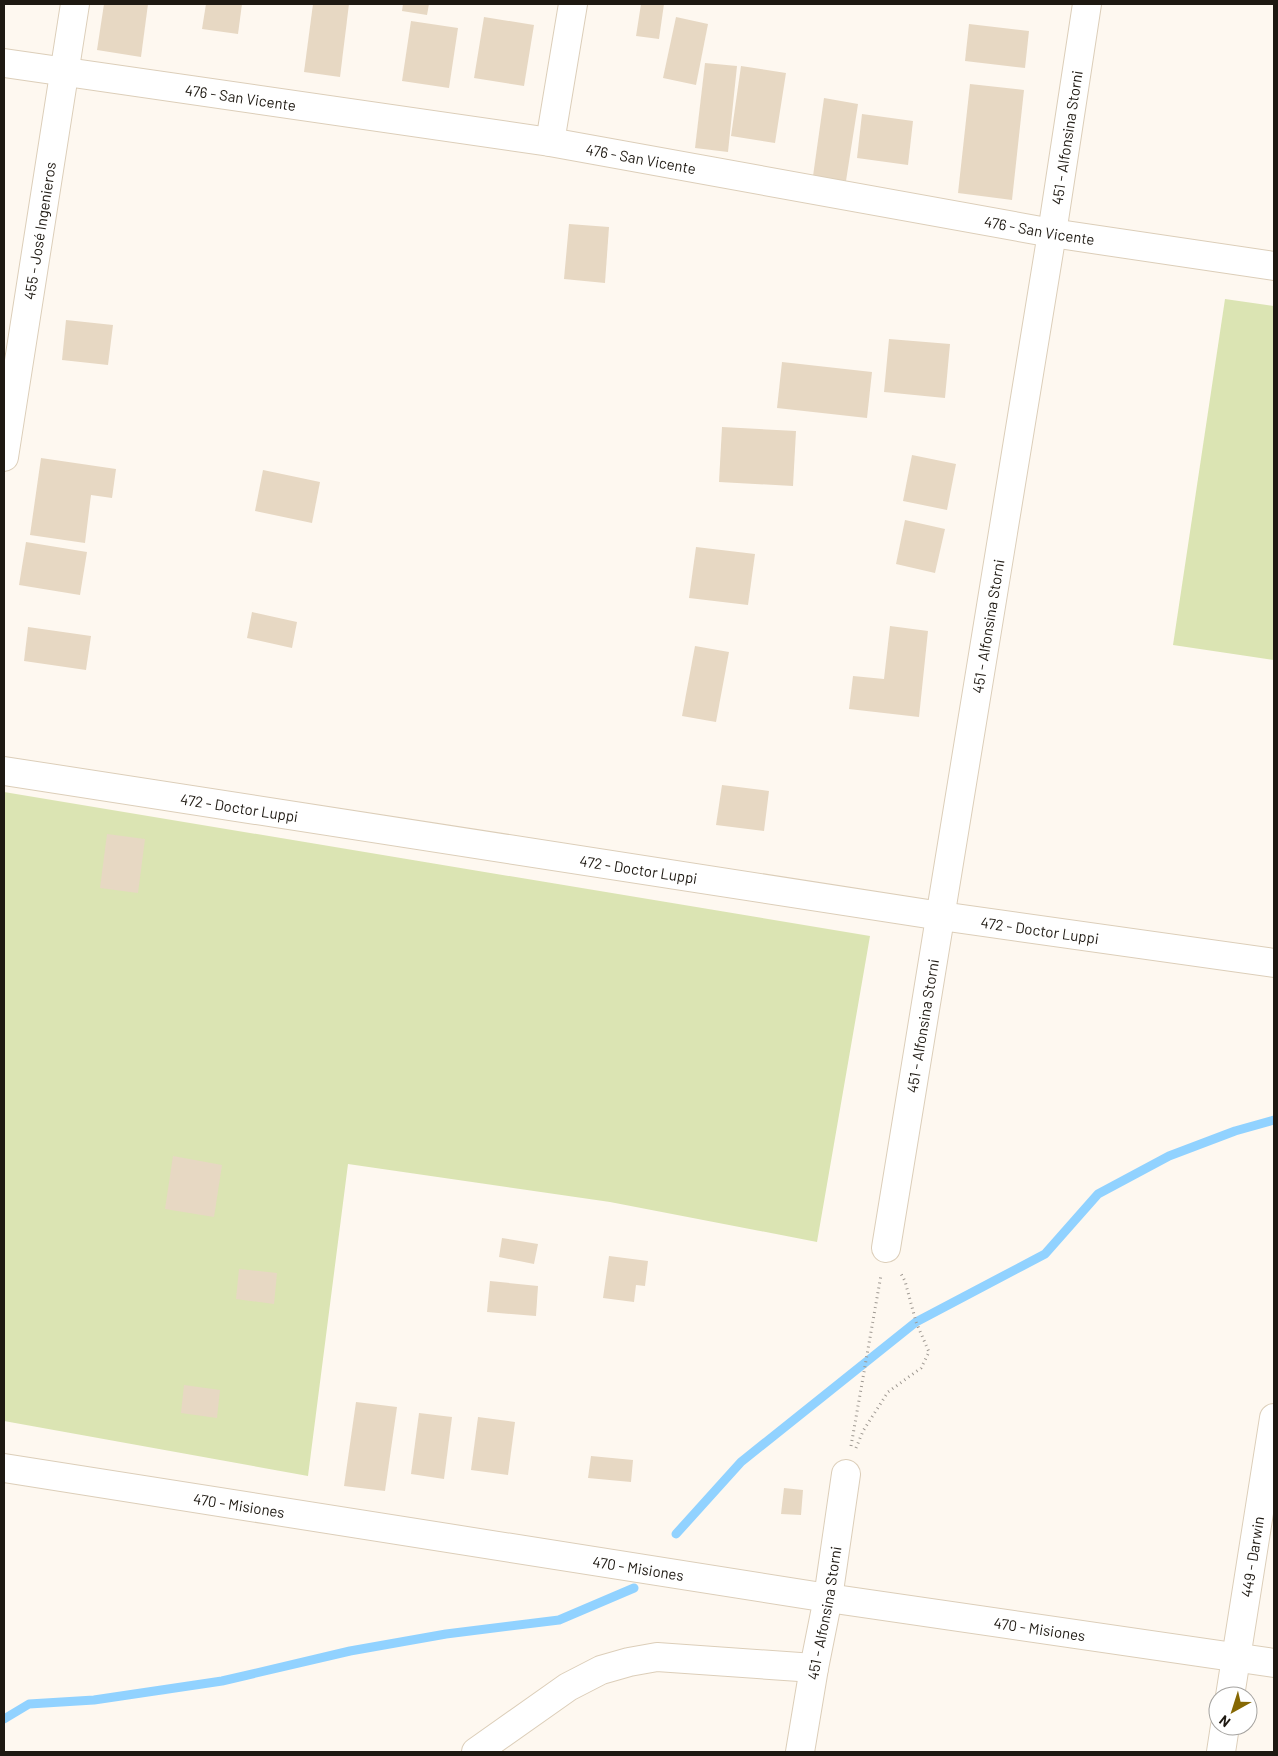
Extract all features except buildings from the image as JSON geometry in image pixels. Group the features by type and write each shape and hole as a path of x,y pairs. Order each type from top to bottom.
{"street":[{"name":"455 - José Ingenieros","path":"4,457 75,4"},
{"path":"550,142 573,4"},
{"name":"451 - Alfonsina Storni","path":"886,1248 1052,233 1087,4"},
{"name":"476 - San Vicente","path":"4,63 550,142 1052,233 1274,266"},
{"name":"472 - Doctor Luppi","path":"4,771 941,916 1274,963"},
{"name":"449 - Darwin","path":"1232,1686 1274,1418"},
{"name":"470 - Misiones","path":"4,1468 828,1598 1274,1663"},
{"name":"451 - Alfonsina Storni","path":"800,1752 828,1598 846,1474"},
{"path":"476,1752 568,1687 601,1670 629,1662 657,1658 814,1668"},
{"path":"1221,1752 1223,1736"}],"path":[{"path":"846,1474 886,1248"},
{"path":"846,1474 863,1431 888,1392 921,1368 929,1352 916,1322 906,1281 886,1248"}],"green space":[{"path":"1225,299 1274,306 1274,660 1173,645"},
{"path":"4,792 870,936 817,1242 610,1202 348,1164 308,1476 4,1421"}],"waterway":[{"path":"676,1534 741,1462 916,1322 1045,1254 1098,1194 1169,1156 1235,1131 1274,1120"},
{"path":"4,1719 29,1704 94,1700 222,1681 350,1651 446,1634 559,1620 634,1588"}]}
